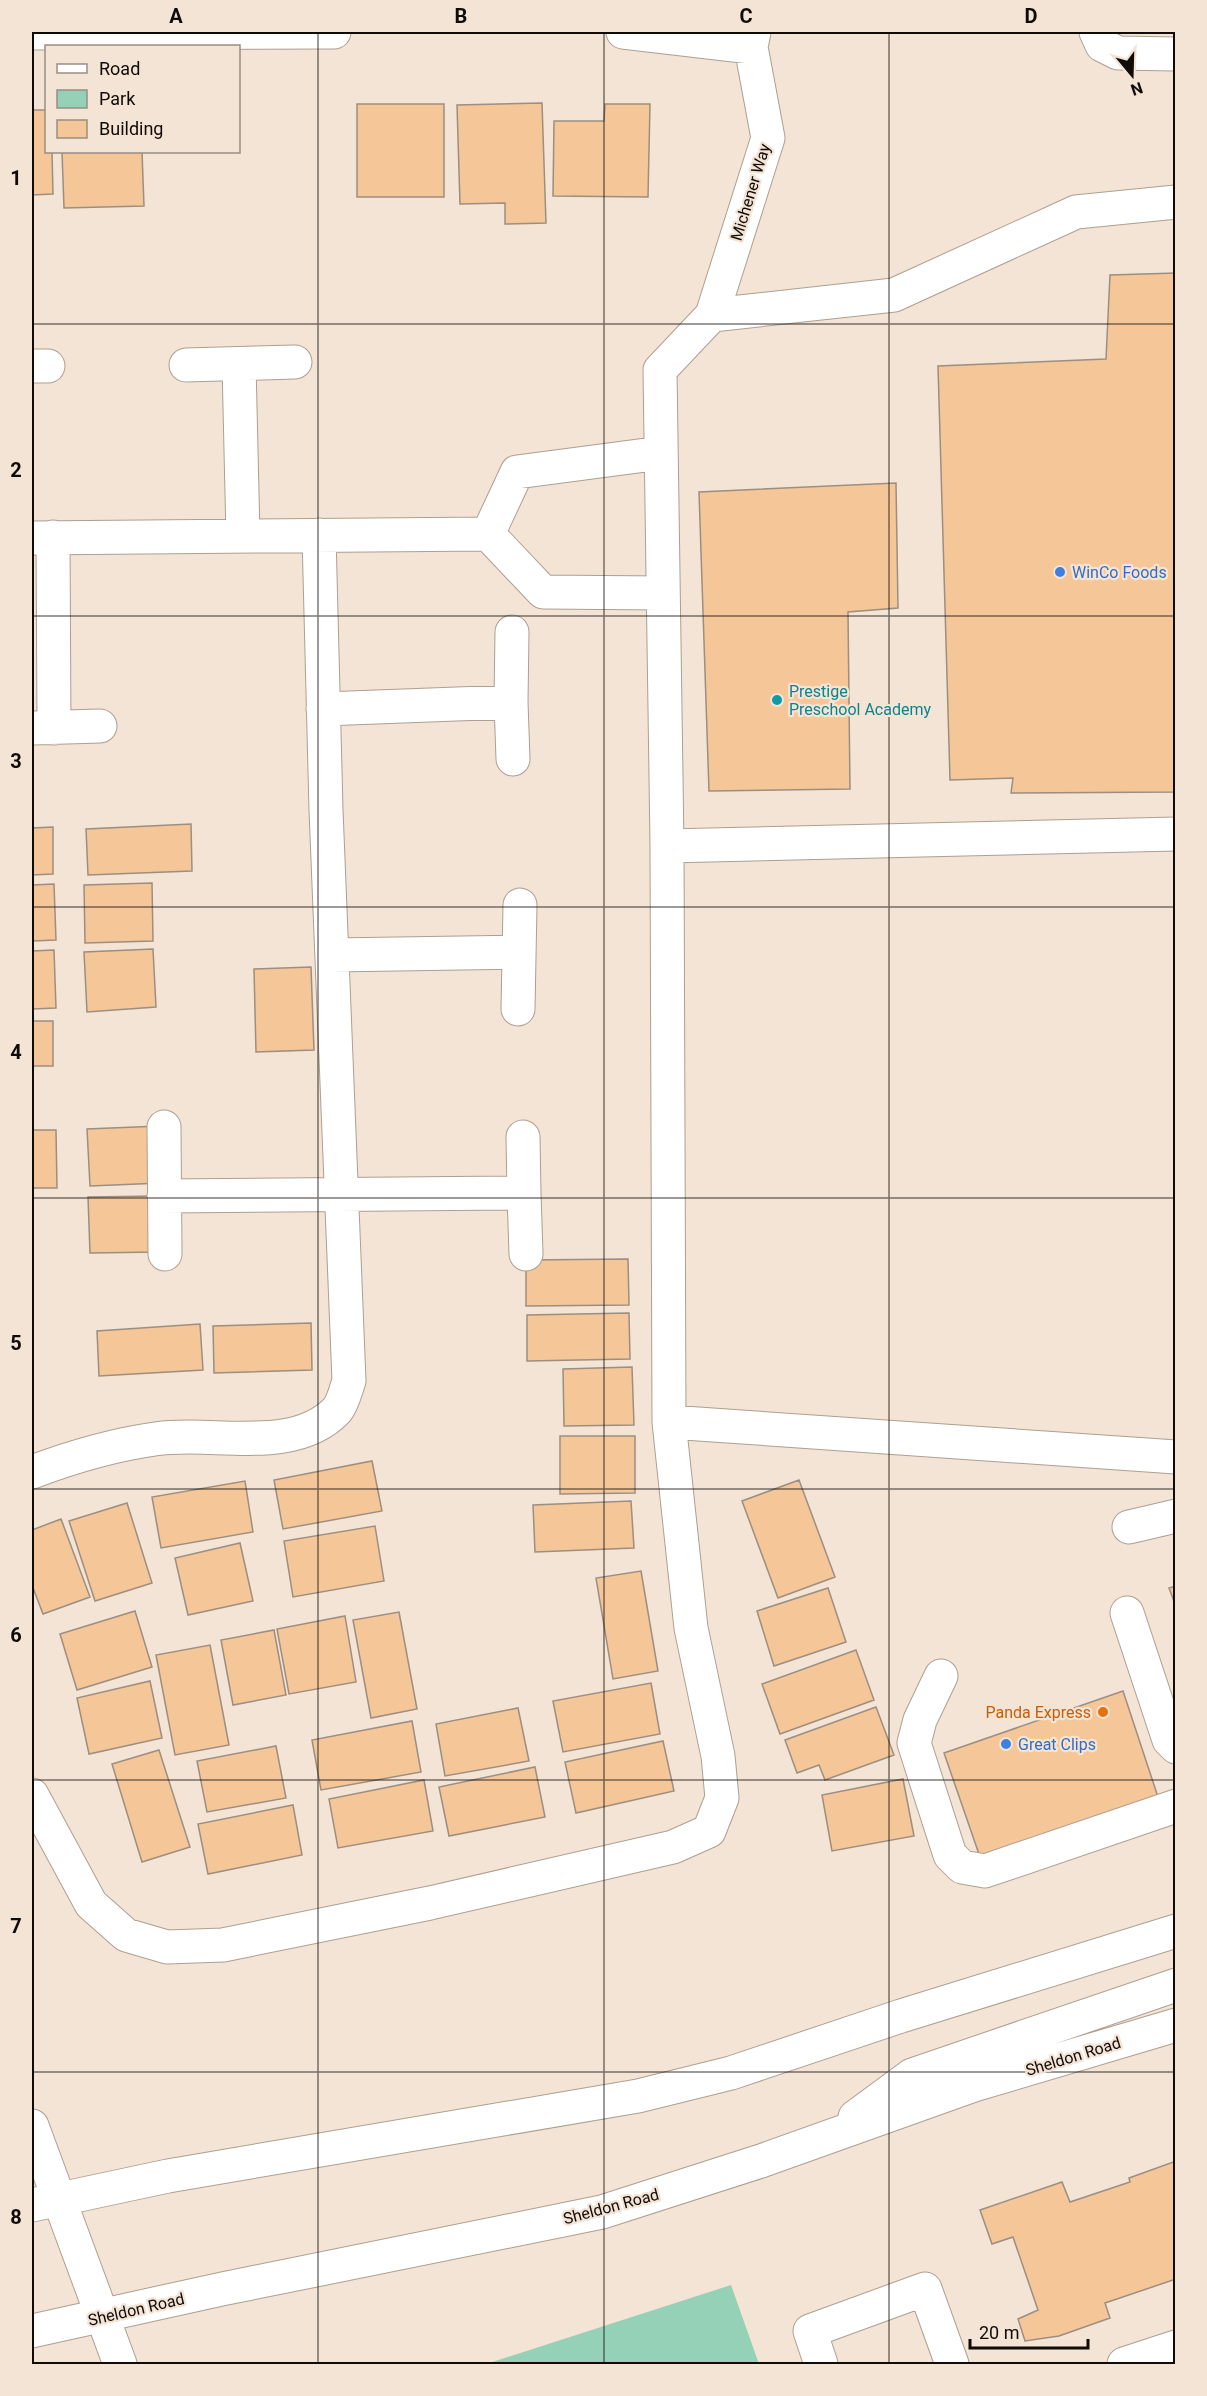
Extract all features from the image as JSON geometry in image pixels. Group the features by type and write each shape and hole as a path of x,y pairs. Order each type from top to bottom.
{"main road":[{"path":"32,33 334,32"},
{"path":"623,32 752,39"},
{"path":"1096,32 1102,45 1118,53 1176,54"},
{"name":"Michener Way","path":"712,315 768,138 752,39"},
{"path":"32,1795 91,1904 126,1935 166,1947 223,1945 430,1903 673,1847 709,1831 722,1798 718,1756 691,1628 669,1422 667,846 660,370 712,315 894,295 1076,212 1176,202"},
{"path":"186,364 295,362"},
{"path":"239,364 243,536"},
{"path":"488,534 517,472 661,453"},
{"path":"100,726 43,728 42,538 488,534 543,592 663,593"},
{"path":"32,1472 85,1453 158,1438 280,1437 316,1427 338,1408 349,1381 326,810 319,535"},
{"path":"512,632 513,759"},
{"path":"323,709 511,702"},
{"path":"667,846 1176,834"},
{"path":"518,1010 520,905"},
{"path":"332,955 519,952"},
{"path":"164,1127 165,1254"},
{"path":"523,1137 526,1254"},
{"path":"164,1196 524,1193"},
{"path":"669,1422 1176,1457"},
{"path":"1128,1527 1176,1516"},
{"path":"1127,1613 1169,1740 1176,1747"},
{"path":"942,1676 920,1720 914,1743 950,1855 962,1867 985,1871 1176,1806"},
{"path":"45,2202 180,2174 648,2093 731,2073 901,2016 1176,1931"},
{"path":"827,2138 912,2075 1176,1985"},
{"name":"Sheldon Road","path":"32,2331 222,2289 602,2212 827,2138 974,2085 1176,2025"},
{"path":"32,2126 45,2202 103,2317 120,2364"},
{"path":"821,2364 810,2331 925,2289 952,2364"},
{"path":"1124,2364 1176,2347"}],"green space":[{"path":"731,2285 759,2364 486,2364"}],"building":[{"path":"542,103 546,223 505,224 505,203 460,204 457,105"},
{"path":"357,104 444,104 444,197 357,197"},
{"path":"605,104 650,104 648,197 553,196 554,121 604,121"},
{"path":"32,110 45,110 45,153 52,153 53,194 32,195"},
{"path":"62,153 142,153 144,206 64,208"},
{"name":"WinCo Foods","path":"1176,273 1176,792 1011,793 1013,778 950,780 938,366 1106,359 1110,275"},
{"name":"Prestige Preschool Academy","path":"896,483 898,608 848,612 850,789 709,791 699,492"},
{"path":"191,824 192,871 88,875 86,829"},
{"path":"53,827 53,874 32,875 32,828"},
{"path":"152,883 153,941 85,943 84,885"},
{"path":"54,884 56,940 32,941 32,885"},
{"path":"153,949 156,1007 87,1012 84,952"},
{"path":"54,950 56,1008 32,1009 32,951"},
{"path":"311,967 314,1050 256,1052 254,969"},
{"path":"32,1021 53,1021 53,1066 32,1066"},
{"path":"159,1126 161,1183 90,1186 87,1129"},
{"path":"32,1130 56,1130 57,1188 32,1188"},
{"path":"157,1196 158,1252 90,1253 88,1197"},
{"path":"628,1259 629,1305 526,1306 526,1260"},
{"path":"629,1313 630,1359 527,1361 527,1315"},
{"path":"311,1323 312,1370 214,1373 213,1326"},
{"path":"200,1324 203,1370 99,1376 97,1331"},
{"path":"632,1367 634,1425 564,1426 563,1369"},
{"path":"560,1436 635,1436 635,1493 560,1494"},
{"path":"372,1461 382,1511 283,1529 274,1480"},
{"path":"799,1480 835,1577 778,1598 742,1501"},
{"path":"245,1481 253,1532 161,1548 152,1497"},
{"path":"631,1501 634,1548 535,1552 533,1505"},
{"path":"127,1503 152,1583 95,1601 69,1521"},
{"path":"61,1519 90,1597 43,1614 32,1585 32,1530"},
{"path":"375,1526 384,1581 293,1597 284,1541"},
{"path":"240,1543 253,1601 188,1615 175,1558"},
{"path":"641,1571 658,1671 613,1679 596,1578"},
{"path":"1176,1586 1176,1607 1169,1588"},
{"path":"828,1588 846,1642 774,1666 757,1611"},
{"path":"135,1611 152,1667 77,1690 60,1634"},
{"path":"399,1612 417,1709 371,1718 353,1620"},
{"path":"345,1616 356,1682 289,1694 277,1629"},
{"path":"274,1630 286,1695 233,1705 221,1640"},
{"path":"210,1645 229,1745 175,1755 156,1655"},
{"path":"856,1650 874,1700 780,1734 762,1684"},
{"path":"150,1681 162,1738 89,1754 77,1698"},
{"path":"651,1683 660,1734 563,1752 553,1701"},
{"path":"1123,1691 1158,1797 980,1857 944,1753"},
{"path":"876,1707 894,1755 825,1780 819,1765 797,1773 785,1740"},
{"path":"518,1708 529,1761 445,1776 436,1724"},
{"path":"412,1721 421,1772 321,1790 312,1740"},
{"path":"663,1741 674,1791 576,1813 565,1762"},
{"path":"276,1746 286,1798 207,1812 197,1761"},
{"path":"159,1750 190,1847 142,1862 112,1764"},
{"path":"535,1767 545,1817 449,1836 439,1787"},
{"path":"903,1779 914,1836 832,1851 822,1795"},
{"path":"424,1780 433,1831 338,1848 329,1799"},
{"path":"293,1805 302,1855 208,1874 198,1824"},
{"path":"1176,2161 1176,2279 1105,2303 1110,2318 1059,2336 1025,2341 1018,2319 1038,2310 1013,2237 992,2244 980,2210 1062,2182 1070,2202 1130,2182 1129,2178"}],"place":[{"name":"WinCo Foods","path":"1060,572"},
{"name":"Prestige Preschool Academy","path":"777,700"},
{"name":"Panda Express","path":"1103,1712"},
{"name":"Great Clips","path":"1006,1744"}]}
